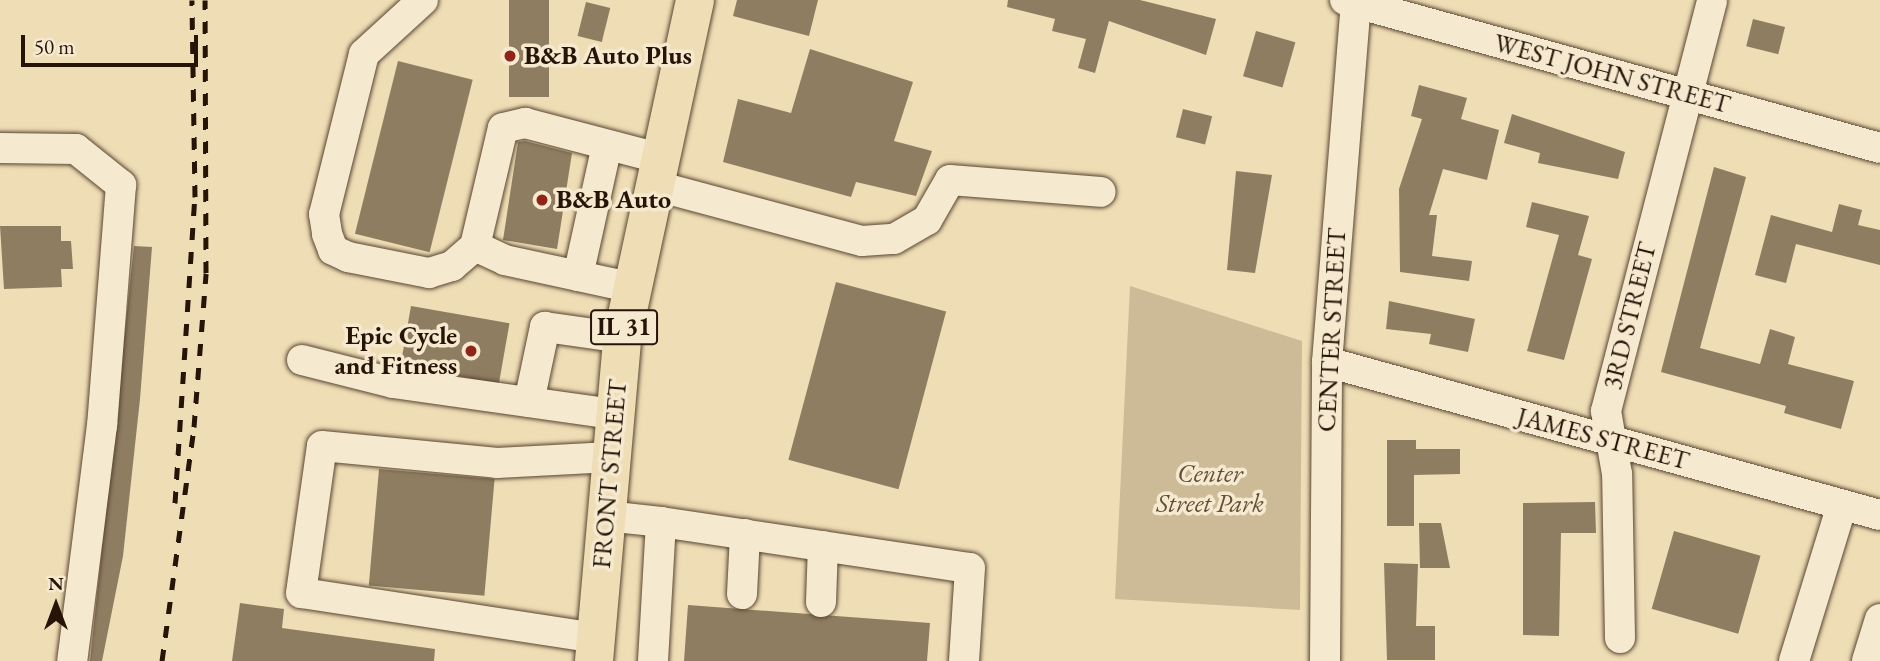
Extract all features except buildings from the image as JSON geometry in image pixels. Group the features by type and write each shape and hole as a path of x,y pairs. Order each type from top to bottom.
{"main road":[{"name":"FRONT STREET","path":"595,649 622,338 695,0"}],"street":[{"path":"423,0 364,54 324,214 333,250 348,257 429,273 452,266 475,246 503,128 525,123 607,145 656,172 862,241 894,240 927,220 950,180 1101,192"},
{"name":"3RD STREET","path":"1620,638 1611,440 1606,411 1712,0"},
{"name":"WEST JOHN STREET","path":"1352,1 1880,148"},
{"name":"CENTER STREET","path":"1325,661 1327,362 1352,1"},
{"path":"578,276 607,145"},
{"path":"0,148 76,149 121,185 102,425 72,661"},
{"path":"475,246 505,260 634,288"},
{"path":"529,402 545,327 622,338"},
{"path":"302,360 393,383 614,414"},
{"name":"JAMES STREET","path":"1327,362 1880,515"},
{"path":"595,649 301,593 322,446 497,463 611,457"},
{"path":"1794,661 1842,505"},
{"path":"606,516 970,568 964,661"},
{"path":"653,661 661,522"},
{"path":"742,594 745,534"},
{"path":"821,602 823,546"},
{"path":"1867,661 1880,619"}],"green space":[{"name":"Center Street Park","path":"1130,286 1302,341 1300,610 1115,599"}],"railway":[{"path":"175,503 195,197 192,0"},
{"path":"162,661 194,427 206,273 205,0"}],"place":[{"name":"B&B Auto Plus","path":"510,56"},
{"name":"B&B Auto","path":"542,200"},
{"name":"Epic Cycle and Fitness","path":"471,351"}]}
